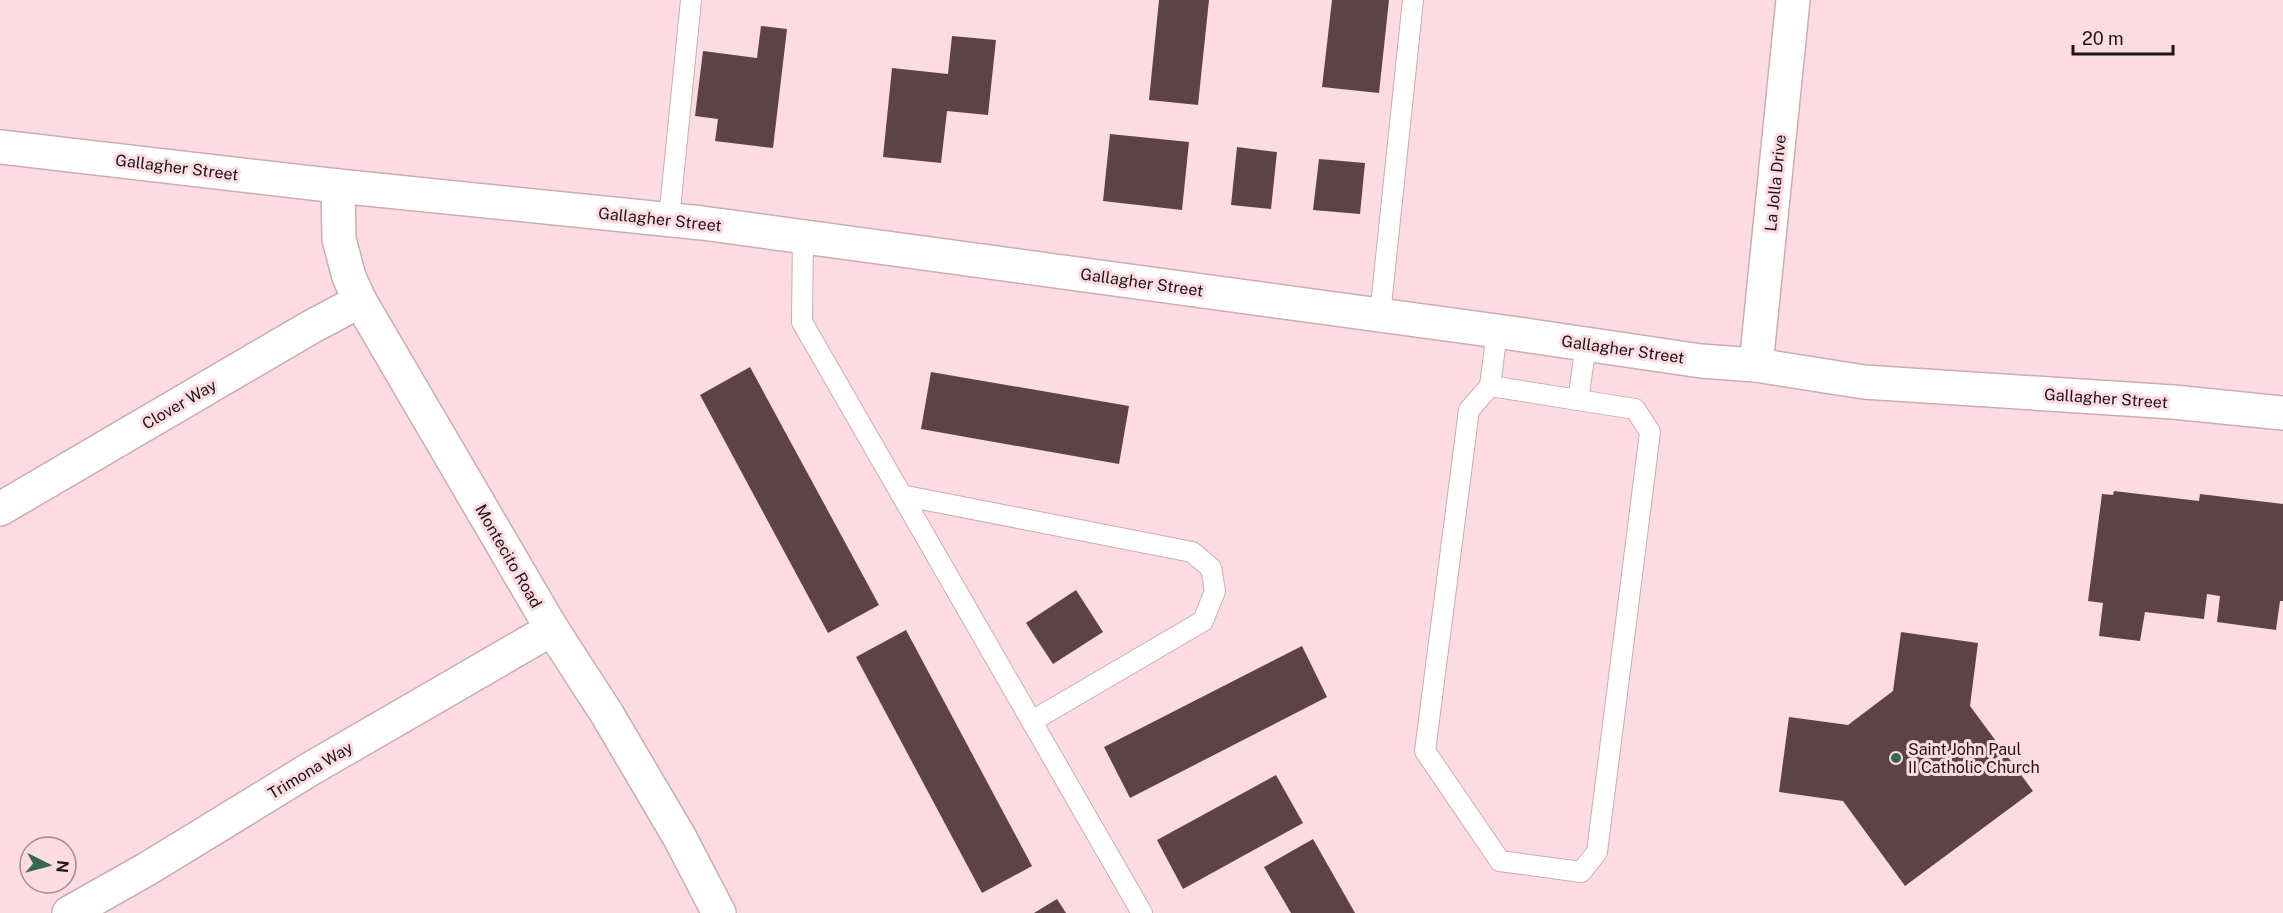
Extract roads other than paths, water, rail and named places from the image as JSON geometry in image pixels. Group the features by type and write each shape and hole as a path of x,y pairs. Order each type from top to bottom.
{"street":[{"name":"La Jolla Drive","path":"1756,365 1793,0"},
{"name":"Gallagher Street","path":"0,147 338,186 669,219 1497,331 1701,361 1756,365 1864,382 2161,401 2283,413"},
{"name":"Montecito Road","path":"338,186 339,239 349,277 360,301 552,629 607,714 674,827 719,913"},
{"name":"Clover Way","path":"0,509 301,332 360,301"},
{"name":"Trimona Way","path":"69,913 147,869 321,762 552,629"}],"lane":[{"path":"669,219 691,0"},
{"path":"1380,315 1413,0"},
{"path":"803,236 802,322 1142,913"},
{"path":"1490,386 1635,409 1650,432 1597,852 1581,872 1500,861 1425,751 1469,410 1490,386 1497,331"},
{"path":"1578,400 1586,344"},
{"path":"901,495 1192,552 1212,567 1215,591 1203,621 1032,721"}],"place":[{"name":"Saint John Paul II Catholic Church","path":"1896,758"}]}
